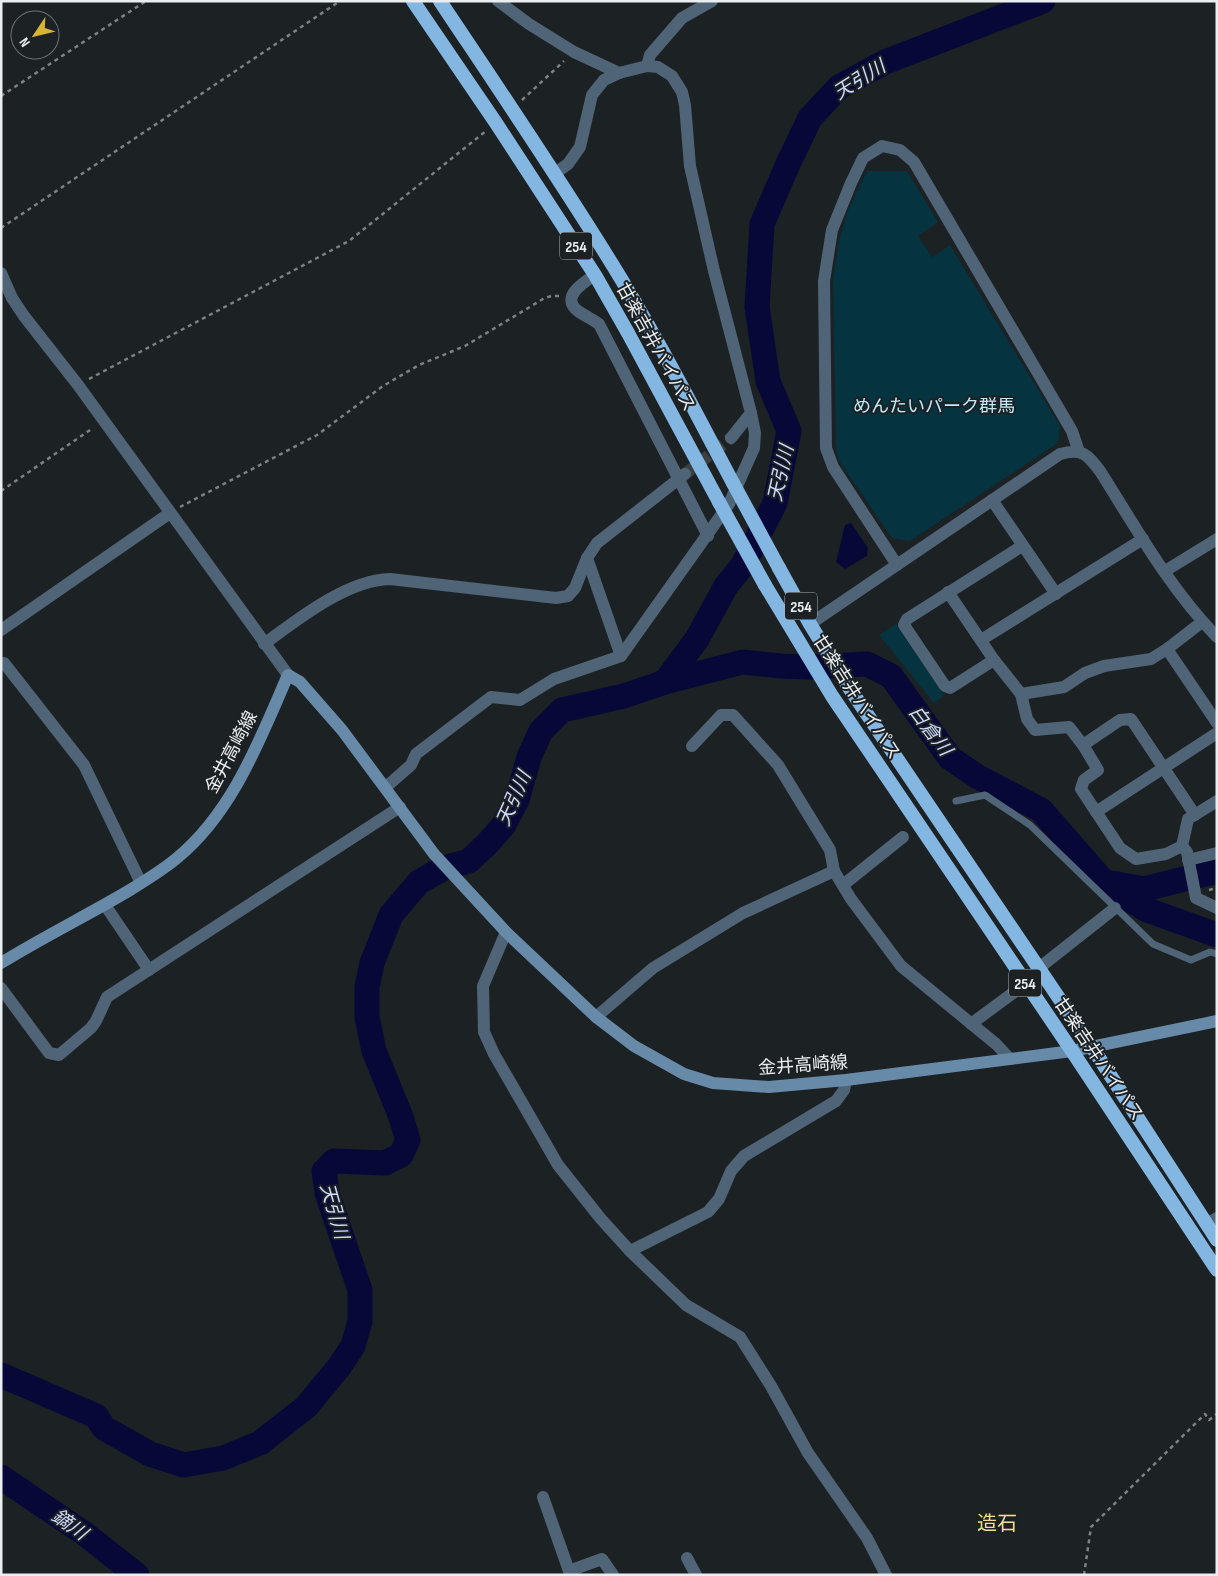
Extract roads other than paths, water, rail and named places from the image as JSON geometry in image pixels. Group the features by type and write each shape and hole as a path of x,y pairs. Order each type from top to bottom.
{"highway":[{"name":"甘楽吉井バイパス","path":"413,1 496,123 595,275 765,585 832,696 1072,1051 1217,1270"},
{"name":"甘楽吉井バイパス","path":"440,1 554,174 641,312 810,624 850,689 1212,1221 1217,1240"}],"main road":[{"path":"288,675 300,682 336,723 400,807"},
{"name":"金井高崎線","path":"1,963 141,883 177,859 193,844 218,813 236,785 258,743 288,675"},
{"name":"金井高崎線","path":"400,807 434,854 506,932 596,1016 634,1046 663,1063 684,1074 713,1083 769,1087 846,1080 1072,1051 1217,1021"}],"street":[{"path":"498,1 529,24 574,52 619,73"},
{"path":"647,66 650,55 682,18 712,1"},
{"path":"386,787 411,765 416,754 491,697 520,700 554,679 621,656 730,504 754,448 755,433 751,413 690,166 686,105 682,92 672,76 658,67 647,66 619,73 604,80 592,95 580,147 568,164 554,174"},
{"path":"898,564 833,468 826,448 824,281 832,230 850,183 863,158 882,146 900,150 914,162 1072,431 1079,452"},
{"path":"1,273 12,298 24,316 104,420 288,675"},
{"path":"595,275 578,286 572,296 572,303 576,309 599,324 682,477 708,536"},
{"path":"731,438 751,413"},
{"path":"810,624 1060,454 1074,450 1089,457 1100,471 1165,572 1202,622 1217,637"},
{"path":"264,644 307,612 375,579 390,579 556,598 568,596 575,588 587,558 597,544 682,477"},
{"path":"992,500 1056,594"},
{"path":"1,630 170,513"},
{"path":"981,640 1143,538"},
{"path":"1165,572 1217,539"},
{"path":"994,660 950,688 945,686 904,626 906,619 1022,546"},
{"path":"587,558 621,656"},
{"path":"948,592 994,660 1022,694 1027,719 1035,730 1069,727 1083,745 1098,770 1084,780 1081,789 1120,848 1136,859 1166,854 1182,846"},
{"path":"1022,694 1064,686 1085,673 1104,666 1151,659 1202,622"},
{"path":"1167,649 1217,723"},
{"path":"2,660 84,764 141,883"},
{"path":"692,746 721,715 733,715 778,765 830,850 834,871 851,899 901,966 996,1044 1010,1059"},
{"path":"1083,745 1120,720 1132,719 1195,814"},
{"path":"1096,812 1217,733"},
{"path":"1182,846 1188,819 1217,801"},
{"path":"1,988 49,1053 60,1055 91,1028 107,997 400,807"},
{"path":"843,885 903,837"},
{"path":"1182,846 1187,852 1196,898 1217,908"},
{"path":"1190,865 1217,853"},
{"path":"596,1016 653,968 743,912 834,871"},
{"path":"105,905 149,970"},
{"path":"1039,968 1115,908"},
{"path":"506,932 482,986 484,1032 494,1054 558,1164 601,1219 630,1251 686,1305 740,1337 771,1386 808,1453 867,1538 886,1575"},
{"path":"970,1024 1025,984"},
{"path":"630,1251 708,1212 719,1199 731,1171 744,1156 836,1101 844,1090 846,1080"},
{"path":"543,1497 569,1571 602,1559 613,1575"},
{"path":"687,1558 696,1575"}],"lane":[{"path":"956,801 985,795 1030,825 1153,944 1191,960 1210,952 1217,954"}],"waterway":[{"name":"天引川","path":"665,682 697,639 726,586 743,565 775,503 789,431 768,381 757,307 762,224 810,118 839,87 885,62 1043,1"},
{"name":"天引川","path":"1,1375 96,1416 104,1428 150,1454 184,1465 223,1458 260,1443 306,1407 339,1367 353,1346 360,1321 360,1290 327,1193 324,1171 334,1161 385,1163 401,1155 408,1140 401,1117 374,1051 367,1017 367,987 372,963 391,915 419,882 444,868 469,861 503,826 517,800 529,757 541,731 562,710 624,696 665,682 743,662 808,667 867,664 891,676 950,758 978,777 1041,810 1104,882 1147,910 1217,935"},
{"path":"1112,883 1144,889 1217,871"},
{"name":"鏑川","path":"1,1477 85,1534 137,1575"}],"tunnel":[{"path":"685,474 731,438"}],"district":[{"name":"造石","path":"997,1523"}],"park label":[{"name":"めんたいパーク群馬","path":"934,406"}],"water label":[{"name":"白倉川","path":"931,730"}]}
